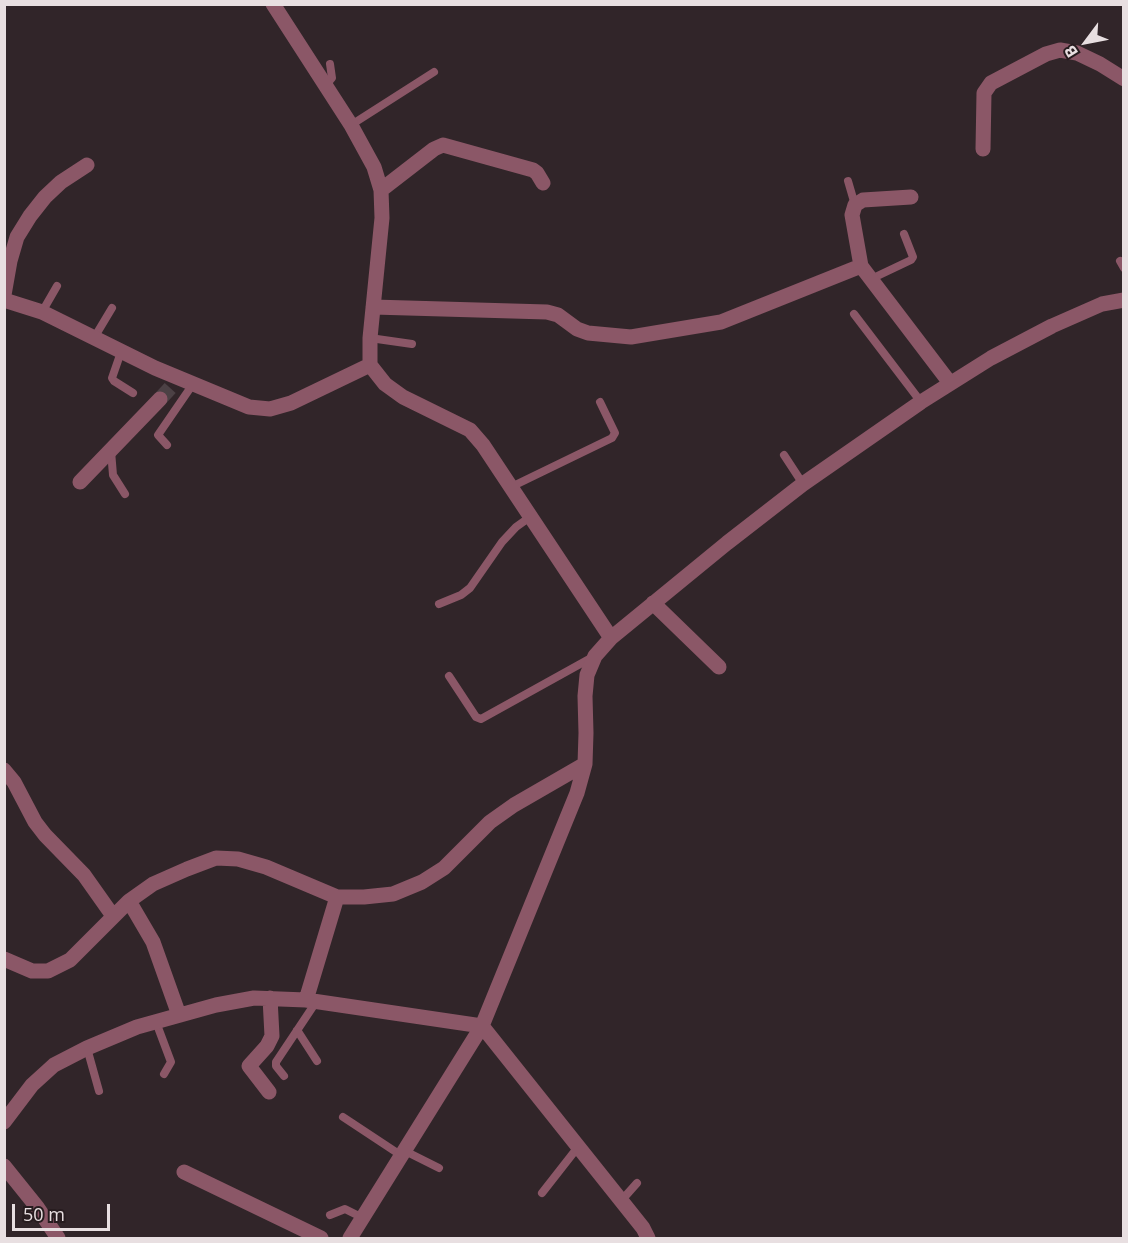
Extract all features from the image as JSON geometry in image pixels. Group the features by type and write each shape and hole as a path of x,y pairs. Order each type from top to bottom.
{"street":[{"path":"273,4 351,125 374,167 381,190 382,218 370,338 370,364 385,384 403,397 470,430 483,445 611,638"},
{"path":"983,149 984,93 991,83 1046,54 1060,50 1077,53 1124,79"},
{"path":"381,190 434,149 443,145 533,170 543,183"},
{"path":"4,295 17,237 30,216 61,182 87,165"},
{"path":"911,197 863,200 855,205 852,215 861,266 950,383"},
{"path":"373,307 547,312 558,315 588,333 631,337 721,322 861,266"},
{"path":"4,300 42,312 182,383 249,407 270,409 291,403 370,364"},
{"path":"352,1237 482,1026 577,793 585,764 587,675 595,656 611,638 652,603 803,484 921,402 990,358 1052,326 1102,304 1124,300"},
{"path":"80,482 160,399"},
{"path":"652,603 719,667"},
{"path":"4,959 32,971 48,971 70,960 129,901 153,884 216,858 238,859 266,867 336,897 393,894 422,882 444,868 490,822 522,800 585,764"},
{"path":"4,770 14,782 35,822 84,875 113,916"},
{"path":"311,1001 336,897"},
{"path":"129,901 153,942 179,1015"},
{"path":"4,1122 32,1085 54,1065 137,1027 216,1005 254,998 311,1001 482,1026 643,1228 648,1239"},
{"path":"269,1092 249,1066 251,1061 267,1046 272,1035 270,998"},
{"path":"4,1166 37,1207 57,1239"},
{"path":"184,1172 321,1239"}],"lane":[{"path":"326,85 332,78 330,64"},
{"path":"351,125 434,72"},
{"path":"848,181 855,205"},
{"path":"871,279 911,260 913,257 904,234"},
{"path":"42,312 57,286"},
{"path":"94,338 112,308"},
{"path":"854,314 921,402"},
{"path":"370,338 412,344"},
{"path":"121,352 112,378 133,393"},
{"path":"167,445 158,435 182,383"},
{"path":"511,488 612,438 615,433 600,402"},
{"path":"111,450 113,475 125,494"},
{"path":"784,454 803,484"},
{"path":"439,604 461,595 470,588 502,542 516,527 530,517"},
{"path":"449,676 476,717 481,719 595,656"},
{"path":"284,1076 276,1066 276,1062 297,1030 311,1001"},
{"path":"156,1022 171,1062 164,1074"},
{"path":"297,1030 317,1061"},
{"path":"87,1048 99,1091"},
{"path":"343,1117 404,1153 439,1168"},
{"path":"542,1193 578,1147"},
{"path":"621,1201 636,1183"},
{"path":"330,1215 345,1209 363,1218"}],"tunnel":[{"path":"160,399 173,385"}]}
